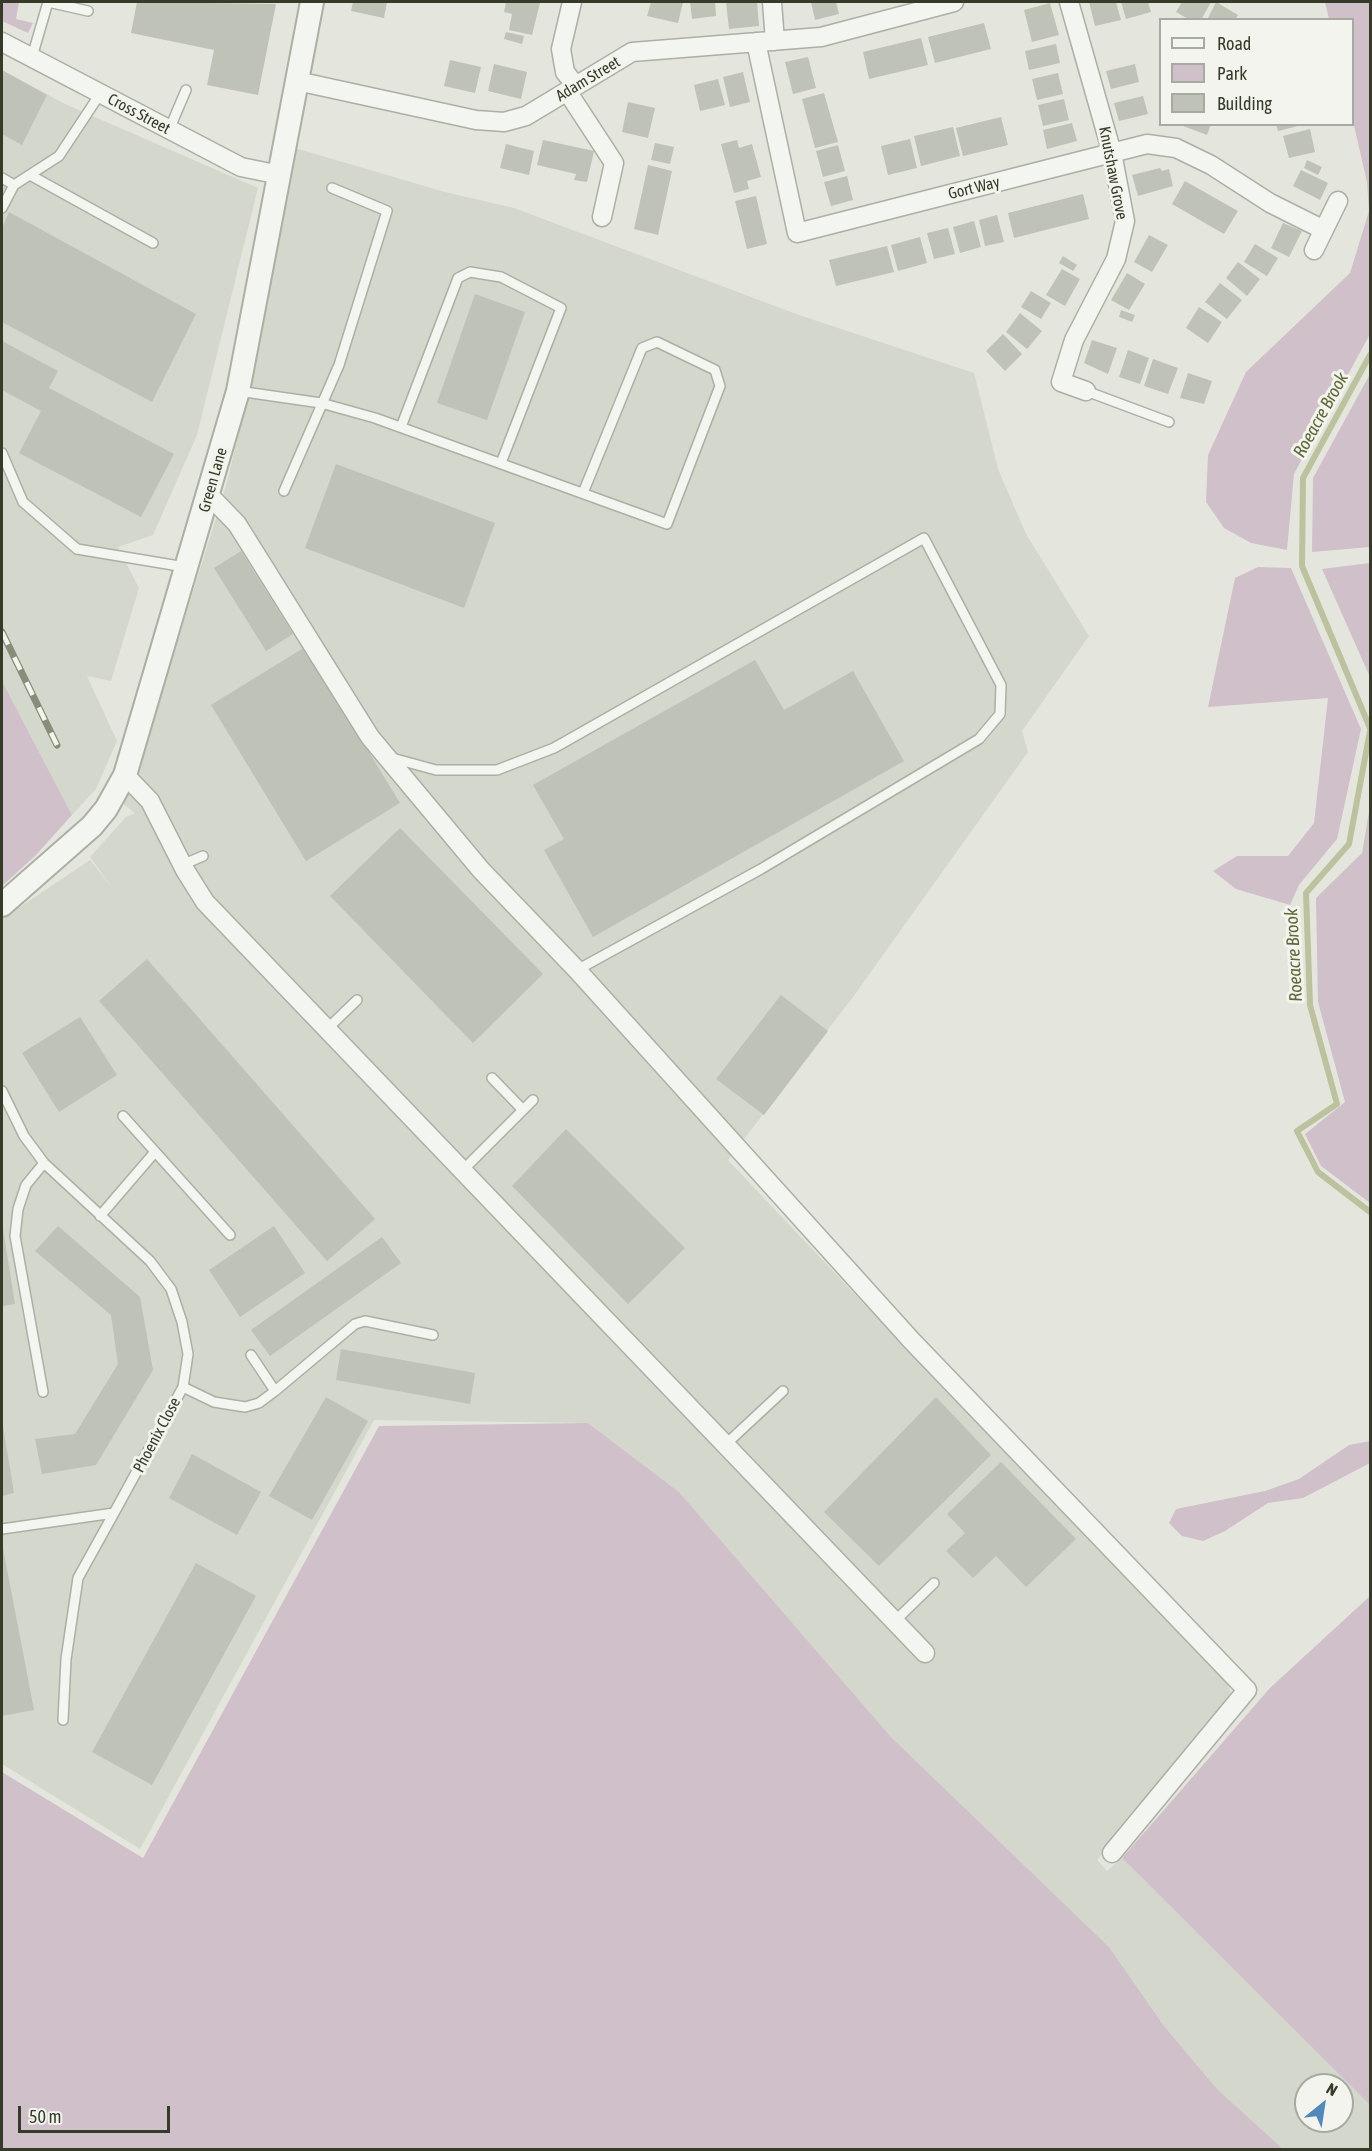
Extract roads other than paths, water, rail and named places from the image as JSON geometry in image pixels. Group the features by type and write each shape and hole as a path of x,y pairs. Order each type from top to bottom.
{"street":[{"name":"Green Lane","path":"2,905 92,826 106,809 125,775 238,391 312,2"},
{"path":"573,2 561,49 565,72 571,88 614,163 602,217"},
{"path":"772,2 775,41"},
{"name":"Adam Street","path":"297,81 476,120 504,122 526,116 632,52 821,37 954,2"},
{"name":"Knutshaw Grove","path":"1069,2 1112,153 1125,222 1116,259 1074,340 1061,382 1086,391"},
{"name":"Cross Street","path":"2,42 242,167 280,175"},
{"name":"Gort Way","path":"756,42 797,232 1147,144 1176,148 1211,165 1270,203 1324,230"},
{"path":"1314,250 1338,201"},
{"path":"209,495 237,524 370,736 481,870 577,970 912,1341 1246,1690 1112,1853"},
{"path":"125,775 150,801 182,865 205,902 925,1653"}],"lane":[{"path":"32,57 48,2 88,11"},
{"path":"169,130 186,90"},
{"path":"2,208 14,185 59,156 100,94"},
{"path":"30,175 153,243"},
{"path":"2,178 14,185"},
{"path":"284,491 339,365 387,211 332,188"},
{"path":"401,427 458,278 470,272 501,277 561,308 501,463"},
{"path":"238,391 321,403 401,427 667,524 720,386 715,370 657,342 642,348 583,493"},
{"path":"1086,391 1169,422"},
{"path":"2,453 23,502 77,549 187,568"},
{"path":"387,757 436,770 497,770 554,748 924,538 1001,685 1000,714 979,739 761,869 577,970"},
{"path":"182,865 203,856"},
{"path":"326,1030 357,1000"},
{"path":"492,1078 523,1110"},
{"name":"Phoenix Close","path":"2,1090 24,1136 44,1163 150,1261 171,1288 183,1322 188,1354 183,1386 78,1578 66,1659 63,1720"},
{"path":"462,1171 533,1100"},
{"path":"123,1116 230,1235"},
{"path":"100,1215 155,1152"},
{"path":"43,1392 15,1236 18,1209 26,1185 44,1163"},
{"path":"183,1386 214,1402 236,1407 259,1402 355,1324 365,1321 433,1335"},
{"path":"251,1355 274,1391"},
{"path":"725,1445 783,1391"},
{"path":"2,1529 114,1513"},
{"path":"894,1622 934,1583"}],"waterway":[{"name":"Roeacre Brook","path":"1370,355 1303,478 1302,566 1370,728"},
{"name":"Roeacre Brook","path":"1370,731 1349,844 1306,893 1310,1005 1337,1104 1297,1131 1318,1172 1370,1212"}],"railway":[{"path":"2,632 57,745"}]}
